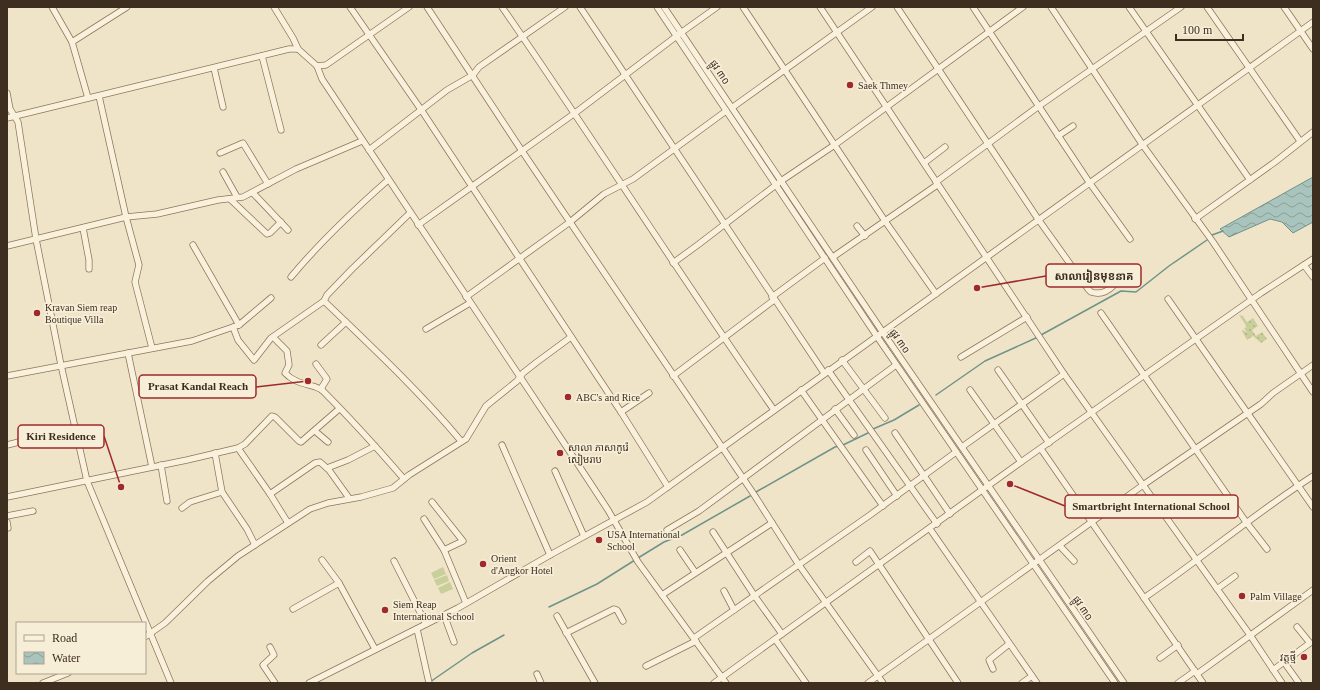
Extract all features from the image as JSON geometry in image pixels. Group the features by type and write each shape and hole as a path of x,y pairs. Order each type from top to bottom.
{"street":[{"path":"52,7 72,42 88,98"},
{"path":"72,42 127,7"},
{"path":"274,7 298,49 317,66 322,79 388,180 604,503 638,562 726,683"},
{"path":"350,7 422,110 518,259 621,412 668,487"},
{"path":"317,66 330,63 409,7"},
{"path":"427,7 673,376 743,478 799,565 827,602 883,683"},
{"path":"502,7 575,113 723,338 774,410"},
{"path":"369,150 447,90 473,75 479,67 565,7"},
{"path":"580,7 773,298 826,372 849,398 909,487 937,524"},
{"name":"ផ្លូវ ៣០","path":"656,7 896,365 1115,683"},
{"name":"ផ្លូវ ៣០","path":"664,7 733,107 882,331 1124,683"},
{"path":"418,225 575,113 676,36 717,7"},
{"path":"744,7 836,144 885,222 936,294"},
{"path":"820,7 936,183 1043,340 1064,374 1250,635 1282,683"},
{"path":"733,107 872,7"},
{"path":"897,7 1038,219 1091,292 1095,294 1108,292 1113,286"},
{"path":"972,7 1089,182 1130,239"},
{"path":"673,262 775,185 836,144 1023,7"},
{"path":"1051,7 1142,144 1213,242 1313,392"},
{"path":"1129,7 1250,180"},
{"path":"833,257 885,222 1039,106 1181,7"},
{"path":"1207,7 1300,141"},
{"path":"1284,7 1313,49"},
{"path":"309,683 444,615 550,554 647,502 876,335 936,294 1089,182 1313,22"},
{"path":"7,118 262,56 298,49"},
{"path":"262,56 281,130"},
{"path":"214,68 223,107"},
{"path":"7,93 10,109 18,122 36,239 61,366 87,481 171,683"},
{"path":"99,96 126,217 139,265 135,282 152,348"},
{"path":"466,297 570,222 604,194 623,185 726,111"},
{"path":"1058,136 1073,126"},
{"path":"1195,219 1250,180 1313,132"},
{"path":"7,246 126,217 156,214 237,198 253,193 296,170 362,140"},
{"path":"220,153 243,142 268,184"},
{"path":"924,163 946,147"},
{"path":"223,172 237,198"},
{"path":"291,277 307,258 359,206 388,180"},
{"path":"253,193 288,230"},
{"path":"230,199 267,234 281,222"},
{"path":"233,327 238,340 254,360 273,337 324,301 327,295 352,269 410,213"},
{"path":"857,226 865,236"},
{"path":"82,228 89,260 89,269"},
{"path":"193,245 239,325"},
{"path":"673,376 825,258"},
{"path":"714,683 990,486 1021,462 1313,259"},
{"path":"1304,266 1313,277"},
{"path":"7,376 192,341 239,325 271,298"},
{"path":"1168,298 1313,507"},
{"path":"324,301 441,418 461,441"},
{"path":"426,328 470,303"},
{"path":"1101,313 1246,522 1267,549"},
{"path":"960,357 1027,317"},
{"path":"322,345 346,322"},
{"path":"273,337 286,351 289,365 285,373 291,379 322,390 404,479"},
{"path":"146,636 170,619 208,581 238,556 316,506 387,490 397,485 461,441 470,433 486,406 537,362 571,337"},
{"path":"128,353 152,467"},
{"path":"842,360 885,418"},
{"path":"316,364 327,379 322,387 322,390"},
{"path":"667,530 699,511 849,398 896,365"},
{"path":"868,683 1035,565 1143,485 1248,414 1313,365"},
{"path":"998,370 1050,443"},
{"path":"962,446 1064,374"},
{"path":"800,390 882,506"},
{"path":"970,390 1021,462"},
{"path":"621,412 649,393"},
{"path":"7,497 238,448 245,444 272,416 275,417 299,442 305,441 339,409"},
{"path":"836,409 854,435"},
{"path":"315,431 328,442"},
{"path":"7,445 19,442 27,432"},
{"path":"895,433 950,514"},
{"path":"502,445 550,554"},
{"path":"327,468 348,460 375,446"},
{"path":"238,448 270,494 288,524"},
{"path":"1041,449 1072,497 1092,522 1114,558 1178,645 1203,683"},
{"path":"866,450 897,496"},
{"path":"215,452 222,492 247,529 255,545"},
{"path":"646,666 695,639 897,496 956,452"},
{"path":"270,494 315,463 320,462 327,468 349,498"},
{"path":"161,465 167,501"},
{"path":"555,471 584,536"},
{"path":"1144,598 1197,561 1246,522 1313,476"},
{"path":"182,508 190,502 222,492"},
{"path":"432,502 462,541 444,550"},
{"path":"7,516 33,511"},
{"path":"424,519 444,550 466,603"},
{"path":"662,595 772,523"},
{"path":"930,529 1037,683"},
{"path":"712,532 754,596 782,634"},
{"path":"1060,546 1074,561"},
{"path":"680,550 695,572"},
{"path":"856,562 870,551 958,683"},
{"path":"322,560 339,583 375,649"},
{"path":"394,562 426,624"},
{"path":"1217,589 1235,576"},
{"path":"293,609 339,583"},
{"path":"1178,683 1196,673 1313,590"},
{"path":"724,592 734,610"},
{"path":"566,633 614,609 617,610 623,621"},
{"path":"444,615 454,642"},
{"path":"557,616 595,683"},
{"path":"1273,670 1310,643 1297,627"},
{"path":"417,628 429,682"},
{"path":"775,639 806,683"},
{"path":"993,669 989,660 1009,644"},
{"path":"1160,658 1178,645"},
{"path":"270,646 274,655 263,665 275,683"},
{"path":"1284,662 1299,683"},
{"path":"43,683 66,674"},
{"path":"537,674 541,683"},
{"path":"1022,683 1032,676"}],"green space":[{"path":"1239,315 1243,316 1247,322 1253,318 1258,326 1252,330 1256,336 1262,332 1267,339 1261,343 1253,336 1247,340 1242,331 1243,330 1247,333 1244,328 1247,327"},
{"path":"443,567 446,574 434,579 431,573"},
{"path":"447,575 449,581 437,586 434,580"},
{"path":"450,582 453,589 441,594 438,588"}],"water":[{"path":"1313,177 1313,222 1293,233 1282,222 1270,219 1229,237 1220,229"}],"waterway":[{"path":"1212,235 1223,231"},
{"path":"1041,335 1121,291 1136,292 1169,266 1207,240"},
{"path":"936,395 985,361 1038,337"},
{"path":"873,429 894,420 919,405"},
{"path":"843,445 870,432"},
{"path":"756,492 839,446"},
{"path":"638,558 664,542 682,535 750,496"},
{"path":"549,607 597,584 635,560"},
{"path":"430,682 472,653 504,635"}],"place":[{"name":"Saek Thmey","path":"850,85"},
{"name":"សាលារៀនមុខនាគ","path":"977,288"},
{"name":"Kravan Siem reap Boutique Villa","path":"37,313"},
{"name":"Prasat Kandal Reach","path":"308,381"},
{"name":"ABC's and Rice","path":"568,397"},
{"name":"សាលា ភាសាកូរ៉េ សៀមរាប","path":"560,453"},
{"name":"Smartbright International School","path":"1010,484"},
{"name":"Kiri Residence","path":"121,487"},
{"name":"USA International School","path":"599,540"},
{"name":"Orient d'Angkor Hotel","path":"483,564"},
{"name":"Palm Village","path":"1242,596"},
{"name":"Siem Reap International School","path":"385,610"},
{"name":"វត្តថ្មី","path":"1304,657"}]}
